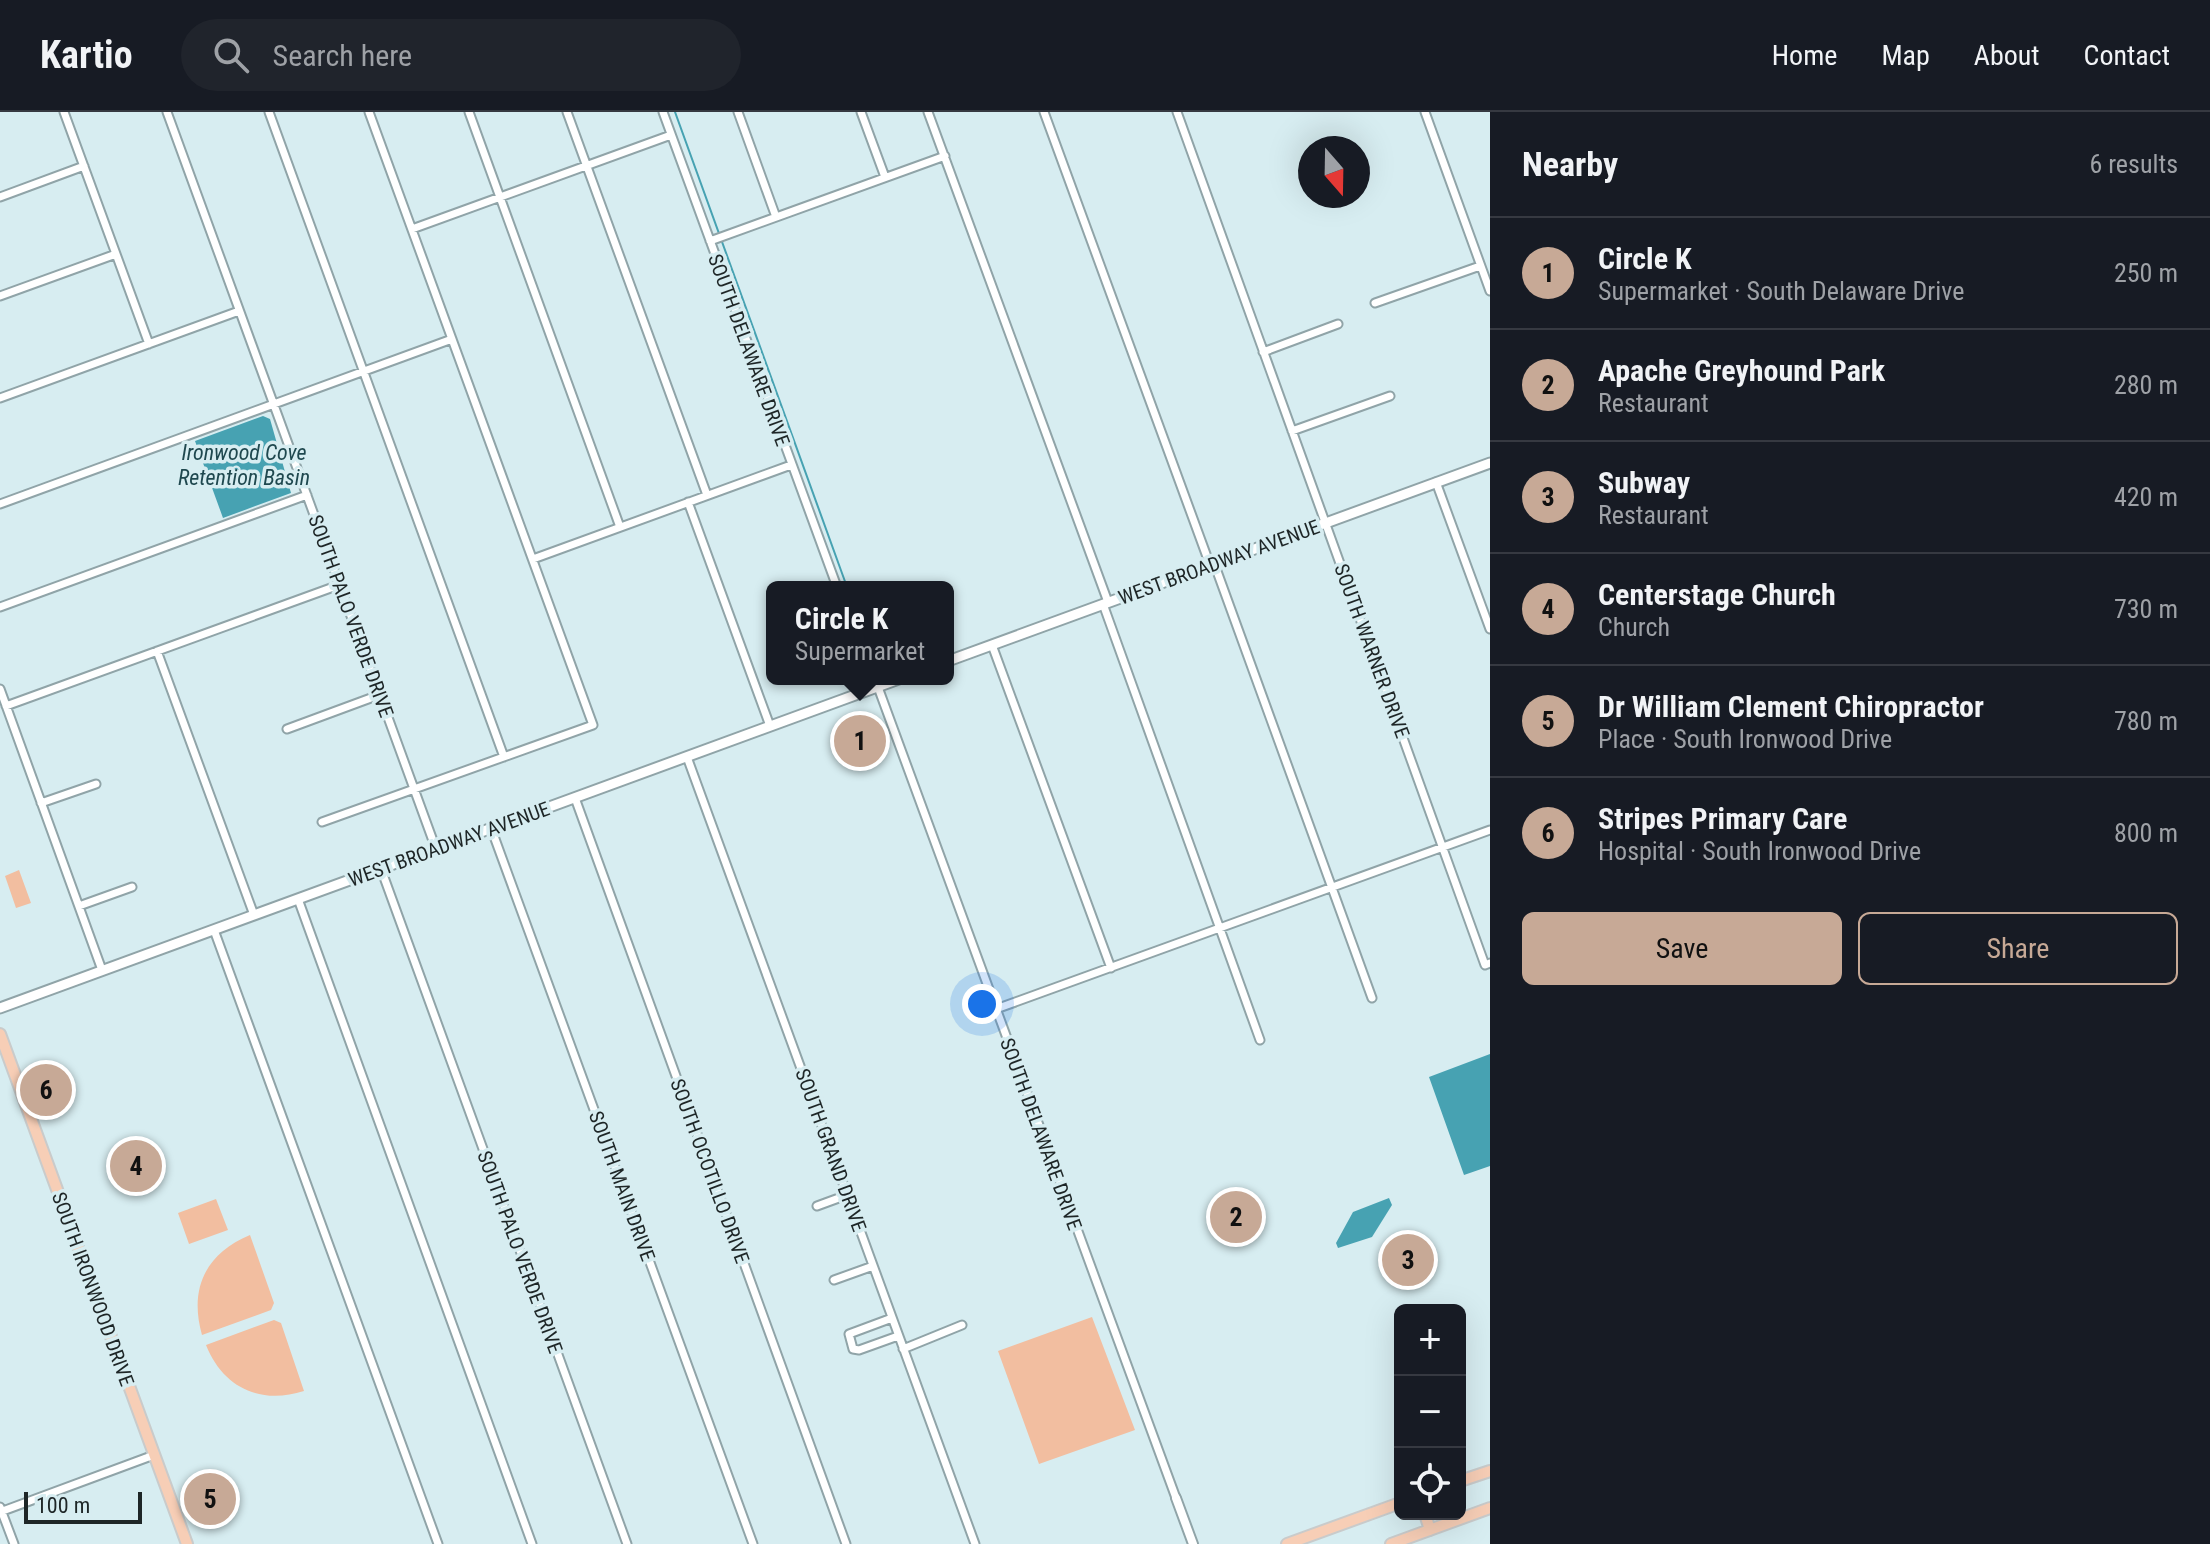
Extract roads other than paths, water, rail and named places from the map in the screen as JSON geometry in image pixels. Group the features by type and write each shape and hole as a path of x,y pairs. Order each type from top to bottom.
{"main road":[{"name":"WEST BROADWAY AVENUE","path":"954,659 1490,463"},
{"name":"WEST BROADWAY AVENUE","path":"0,1008 687,757 871,685"},
{"name":"SOUTH IRONWOOD DRIVE","path":"0,1034 187,1544"},
{"path":"1466,1479 1490,1471"},
{"path":"1287,1544 1394,1505"},
{"path":"1391,1544 1490,1508"},
{"path":"1427,1520 1430,1530"}],"street":[{"path":"64,112 149,344"},
{"name":"SOUTH PALO VERDE DRIVE","path":"167,112 436,849"},
{"path":"269,112 504,757"},
{"path":"322,822 593,725 369,112"},
{"path":"469,112 620,527"},
{"path":"567,112 707,495"},
{"name":"SOUTH DELAWARE DRIVE","path":"663,112 717,239 791,465 835,581"},
{"path":"738,112 776,217"},
{"path":"861,112 885,177"},
{"path":"928,112 1260,1040"},
{"path":"1044,112 1372,998"},
{"name":"SOUTH WARNER DRIVE","path":"1177,112 1488,964"},
{"path":"1425,112 1490,291"},
{"path":"412,229 671,135"},
{"path":"717,239 945,156"},
{"path":"0,197 84,166"},
{"path":"0,296 116,254"},
{"path":"1375,303 1480,266"},
{"path":"0,398 239,311"},
{"path":"1263,352 1338,324"},
{"path":"0,504 452,339"},
{"path":"1292,431 1390,396"},
{"path":"533,559 791,465"},
{"path":"1436,482 1490,629"},
{"path":"0,607 307,495"},
{"path":"688,502 770,726"},
{"path":"6,706 339,585"},
{"path":"992,645 1111,968"},
{"path":"157,651 254,915"},
{"name":"SOUTH DELAWARE DRIVE","path":"877,685 1193,1544"},
{"path":"0,689 102,970"},
{"path":"287,729 379,695"},
{"name":"SOUTH GRAND DRIVE","path":"687,757 975,1544"},
{"path":"41,803 96,784"},
{"name":"SOUTH OCOTILLO DRIVE","path":"575,798 846,1544"},
{"name":"SOUTH MAIN DRIVE","path":"491,828 753,1544"},
{"path":"996,1009 1490,830"},
{"name":"SOUTH PALO VERDE DRIVE","path":"381,869 627,1544"},
{"path":"79,906 132,887"},
{"path":"298,899 532,1544"},
{"path":"214,930 438,1544"},
{"path":"817,1206 847,1195"},
{"path":"834,1280 873,1266"},
{"path":"892,1318 849,1334 849,1338 853,1349 859,1350 898,1336"},
{"path":"903,1349 962,1325"},
{"path":"14,1544 1,1510 154,1455"}],"water":[{"name":"Ironwood Cove Retention Basin","path":"263,416 270,419 291,493 223,518 195,441"},
{"path":"1490,1054 1490,1166 1464,1175 1429,1077"},
{"path":"1389,1198 1392,1205 1372,1237 1338,1248 1336,1243 1353,1212"}],"waterway":[{"path":"675,112 845,581"}],"place":[{"name":"Circle K","path":"860,741"},
{"name":"Stripes Primary Care","path":"46,1090"},
{"name":"Centerstage Church","path":"136,1166"},
{"name":"Apache Greyhound Park","path":"1236,1217"},
{"name":"Subway","path":"1408,1260"},
{"name":"Dr William Clement Chiropractor","path":"210,1499"}]}
